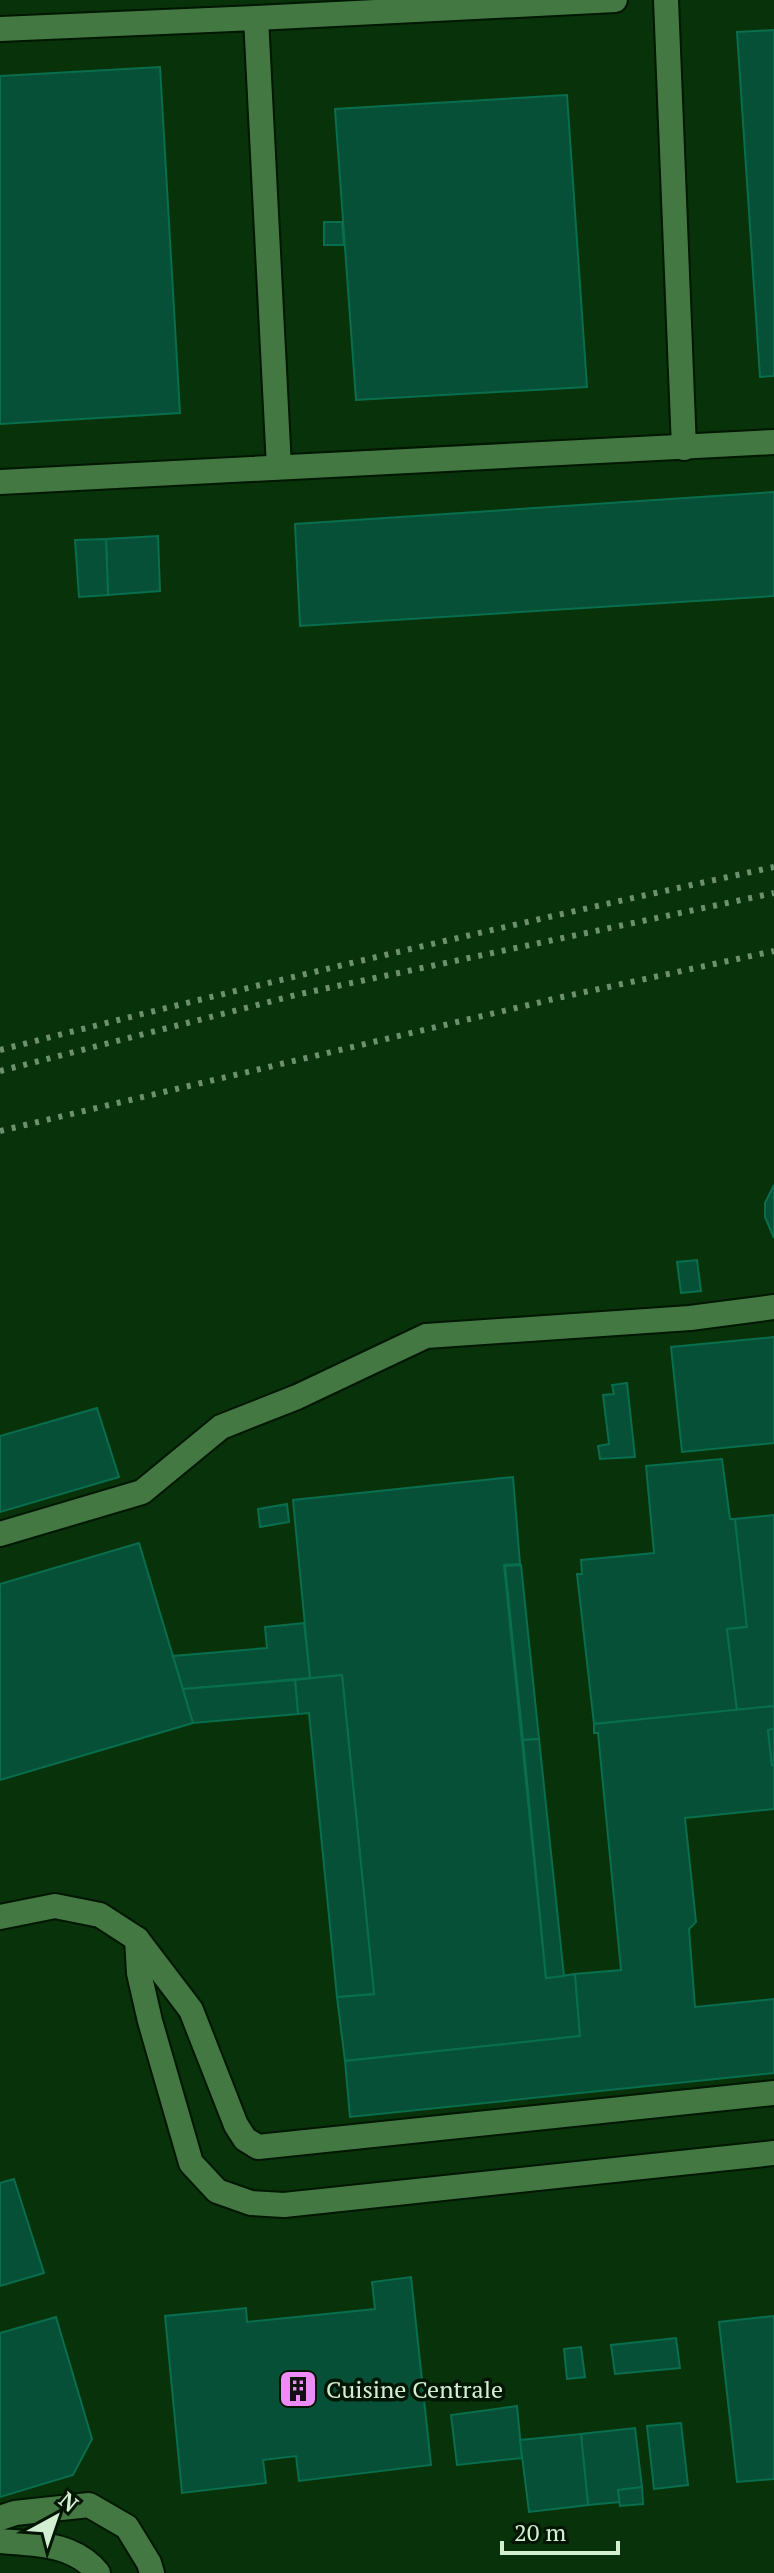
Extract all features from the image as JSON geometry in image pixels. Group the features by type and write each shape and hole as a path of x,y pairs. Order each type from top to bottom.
{"lane":[{"path":"0,29 133,12 256,18 382,6 615,0"},
{"path":"666,0 684,448"},
{"path":"256,18 279,467"},
{"path":"0,482 774,442"},
{"path":"0,1534 142,1492 221,1427 297,1397 426,1336 690,1318 774,1307"},
{"path":"0,1917 55,1906 100,1915 137,1939 191,2010 236,2125 245,2139 258,2147 774,2093"},
{"path":"137,1939 139,1973 191,2163 217,2191 251,2203 284,2205 774,2153"},
{"path":"0,2518 15,2513 89,2505 127,2527 152,2573"},
{"path":"0,2541 53,2545 84,2557 98,2573"}],"building":[{"path":"774,30 774,376 760,377 737,32"},
{"path":"160,67 180,413 0,424 0,76"},
{"path":"567,95 587,387 356,400 335,109"},
{"path":"324,222 342,222 344,245 324,245"},
{"path":"774,492 774,596 300,626 295,524"},
{"path":"158,536 160,591 108,595 106,539"},
{"path":"106,539 108,595 79,597 75,540"},
{"path":"774,1185 774,1238 765,1217 765,1203"},
{"path":"697,1260 701,1291 681,1293 677,1262"},
{"path":"774,1337 774,1443 682,1452 671,1347"},
{"path":"627,1383 635,1457 600,1459 598,1446 609,1444 603,1395 614,1394 612,1385"},
{"path":"97,1408 119,1477 0,1512 0,1436"},
{"path":"722,1459 730,1519 735,1519 747,1627 727,1629 737,1710 594,1724 577,1574 582,1574 581,1560 654,1553 646,1466"},
{"path":"513,1477 520,1564 504,1565 546,1978 575,1974 580,2036 345,2061 337,1997 374,1994 342,1675 310,1678 293,1500"},
{"path":"287,1504 289,1522 260,1527 258,1509"},
{"path":"774,1515 774,1706 737,1710 727,1629 747,1627 735,1519"},
{"path":"139,1543 193,1723 0,1780 0,1584"},
{"path":"521,1565 539,1739 523,1740 505,1566"},
{"path":"304,1623 310,1678 183,1689 173,1656 267,1648 265,1627"},
{"path":"342,1675 374,1994 337,1997 309,1713 298,1714 295,1680"},
{"path":"295,1680 298,1714 193,1723 183,1689"},
{"path":"774,1706 774,1729 768,1730 774,1765 774,1809 685,1818 696,1922 689,1929 695,2007 774,1999 774,2073 350,2117 345,2061 580,2036 575,1974 621,1970 598,1733 594,1733 594,1724"},
{"path":"774,1729 774,1765 772,1765 768,1730"},
{"path":"539,1739 564,1976 546,1978 523,1740"},
{"path":"14,2179 44,2273 0,2286 0,2183"},
{"name":"Cuisine Centrale","path":"411,2277 431,2465 299,2481 296,2456 263,2460 266,2483 182,2493 165,2316 246,2308 247,2322 375,2309 372,2282"},
{"path":"774,2316 774,2479 737,2482 719,2322"},
{"path":"56,2317 92,2439 73,2475 0,2497 0,2333"},
{"path":"676,2338 680,2368 615,2374 611,2345"},
{"path":"581,2347 585,2377 567,2379 564,2349"},
{"path":"517,2406 522,2458 457,2465 451,2415"},
{"path":"681,2423 688,2485 654,2489 647,2426"},
{"path":"635,2428 642,2487 618,2490 620,2502 588,2505 581,2434"},
{"path":"581,2434 588,2505 529,2512 520,2440"},
{"path":"642,2487 643,2504 620,2506 618,2490"}],"railway":[{"path":"0,1050 386,955 774,867"},
{"path":"0,1071 300,994 774,893"},
{"path":"0,1131 562,997 774,951"}],"place":[{"name":"Cuisine Centrale","path":"298,2389"}]}
